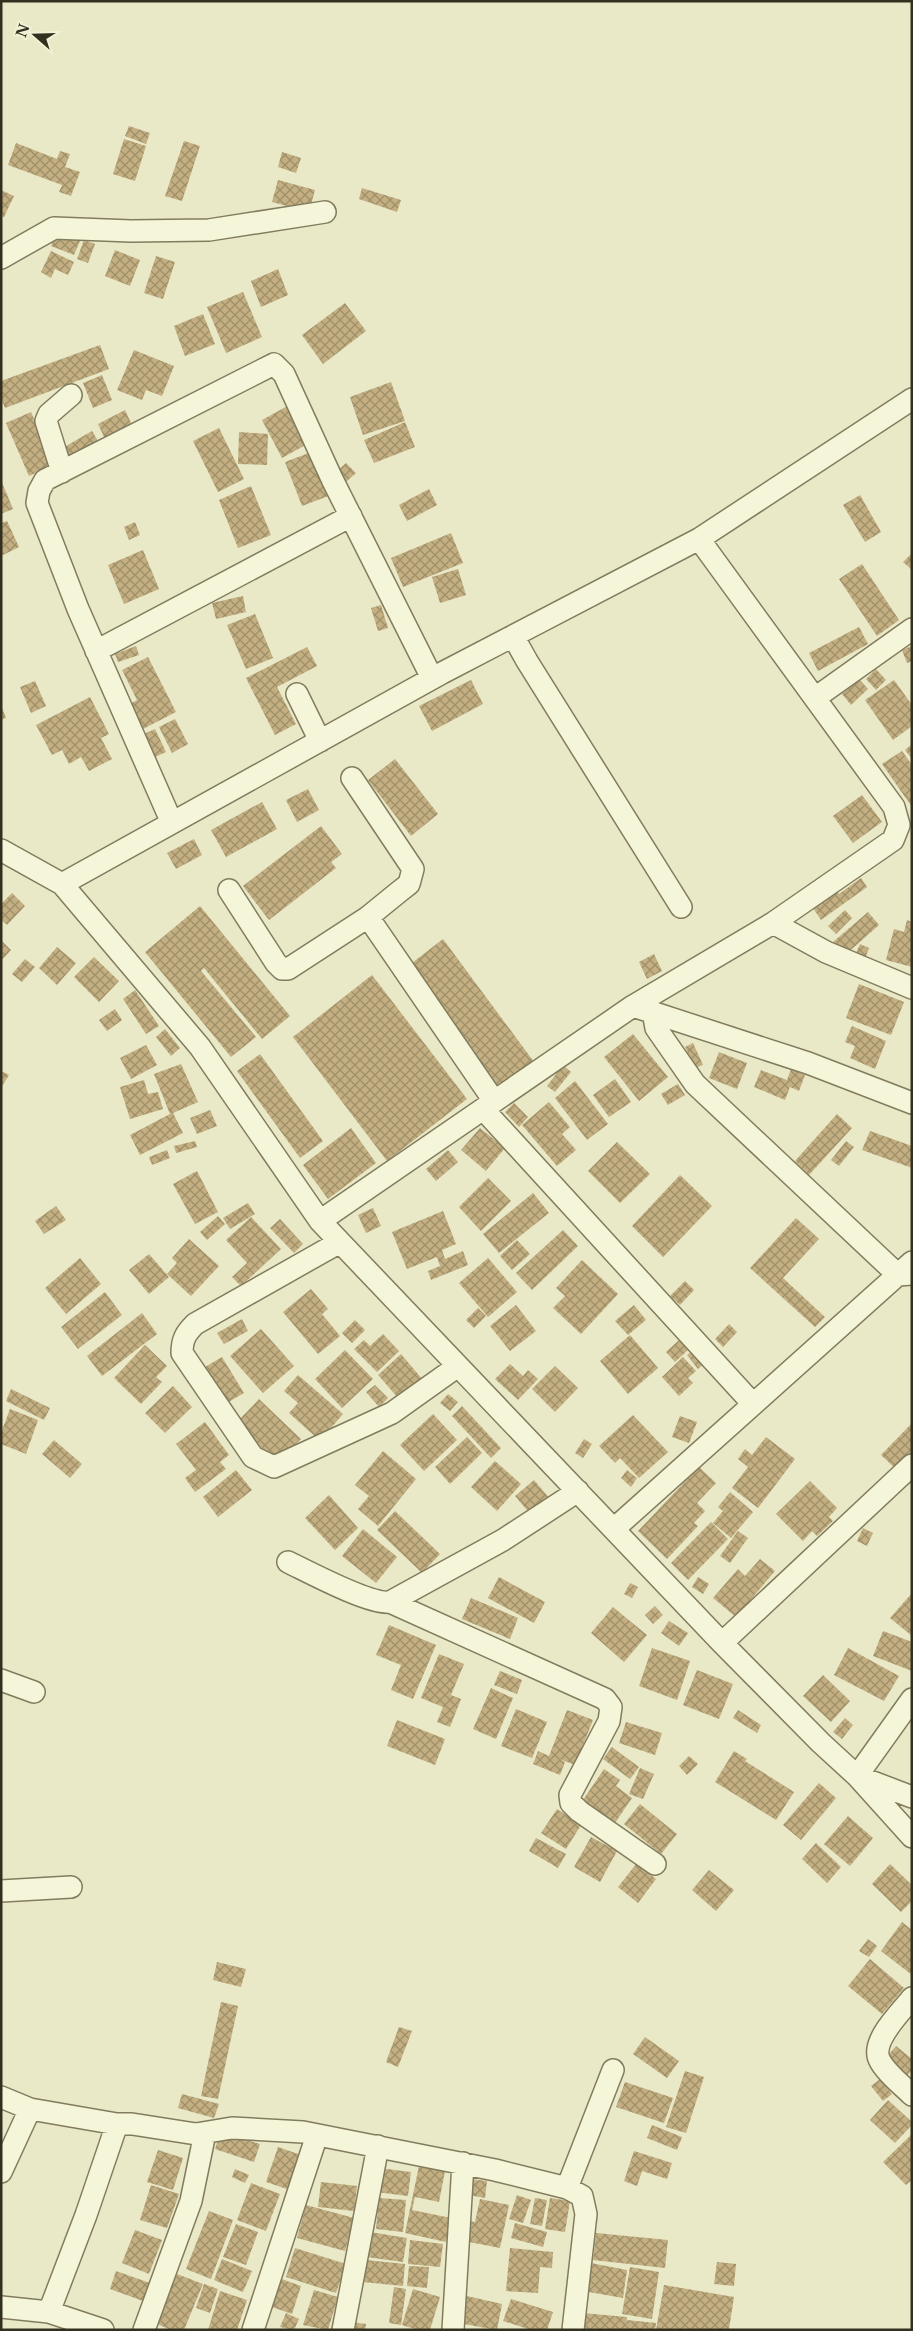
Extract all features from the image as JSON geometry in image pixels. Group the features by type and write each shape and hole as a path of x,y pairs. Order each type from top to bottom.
{"street":[{"path":"1,258 54,228 131,232 209,230 325,212"},
{"path":"172,823 78,610 37,503 39,491 45,480 274,364 284,374 332,479 432,678"},
{"path":"62,472 46,421 49,414 71,395"},
{"path":"62,884 432,678 698,539 912,399"},
{"path":"96,651 351,516"},
{"path":"320,1221 488,1105 643,1009 773,923 893,840 905,825 894,807 698,539"},
{"path":"815,698 912,629"},
{"path":"514,636 527,661 681,907"},
{"path":"297,694 320,741"},
{"path":"229,890 276,964 282,969 288,969 368,917 409,884 412,869 352,778"},
{"path":"1,850 62,884 200,1047 320,1221 615,1528 722,1643 821,1743 857,1776 912,1837"},
{"path":"368,917 488,1105 753,1404"},
{"path":"773,923 826,952 912,988"},
{"path":"643,1009 808,1063 912,1103"},
{"path":"615,1528 753,1404 907,1270 695,1084 643,1009"},
{"path":"340,1242 195,1324 184,1338 182,1353 253,1457 274,1467 392,1413 458,1366"},
{"path":"722,1643 912,1464"},
{"path":"390,1602 503,1540 578,1491"},
{"path":"288,1562 363,1596 381,1602 390,1602 605,1699 611,1707 609,1721 570,1795 572,1803 579,1812 655,1864"},
{"path":"1,1680 34,1692"},
{"path":"857,1776 912,1699"},
{"path":"857,1776 912,1797"},
{"path":"1,1891 71,1887"},
{"path":"912,1998 884,2033 877,2051 879,2060 912,2095"},
{"path":"567,2188 613,2070"},
{"path":"1,2097 30,2109 117,2124 132,2124 205,2133 216,2129 232,2128 317,2135 462,2163 567,2188 582,2196 586,2214 573,2330"},
{"path":"1,2172 30,2109"},
{"path":"49,2312 86,2215 117,2124"},
{"path":"144,2330 191,2202 205,2133"},
{"path":"253,2330 317,2135"},
{"path":"343,2330 378,2146"},
{"path":"454,2330 462,2163"},
{"path":"1,2307 49,2312 103,2330"}],"building":[{"path":"129,126 150,133 146,144 125,136"},
{"path":"124,139 146,146 135,181 113,174"},
{"path":"184,141 200,146 182,201 165,196"},
{"path":"16,143 57,159 60,151 70,154 65,167 80,172 71,196 59,192 62,185 8,165"},
{"path":"282,152 301,158 296,173 278,167"},
{"path":"278,180 315,190 309,212 272,202"},
{"path":"362,188 401,200 397,212 359,199"},
{"path":"1,190 14,196 4,217 1,216"},
{"path":"58,229 81,239 74,255 51,246"},
{"path":"84,240 95,244 88,263 77,259"},
{"path":"115,250 140,260 130,286 105,276"},
{"path":"51,251 74,262 68,275 55,269 51,278 41,272"},
{"path":"156,256 175,262 163,299 144,293"},
{"path":"278,269 288,295 261,307 251,281"},
{"path":"243,292 262,337 226,353 207,307"},
{"path":"345,303 366,331 323,364 302,335"},
{"path":"203,314 215,344 185,356 174,326"},
{"path":"100,345 109,369 5,408 1,398 1,381"},
{"path":"134,350 174,366 162,396 146,390 142,400 117,390"},
{"path":"102,375 112,400 93,408 83,383"},
{"path":"391,382 405,421 363,435 350,397"},
{"path":"291,404 311,442 282,458 262,420"},
{"path":"125,410 132,425 105,439 98,424"},
{"path":"31,412 54,465 29,476 6,423"},
{"path":"405,422 415,447 374,463 364,440"},
{"path":"219,428 244,479 218,492 193,441"},
{"path":"92,431 98,441 68,460 61,449"},
{"path":"239,432 268,434 267,465 238,464"},
{"path":"314,451 331,495 302,506 285,462"},
{"path":"346,463 356,473 346,482 337,471"},
{"path":"1,480 13,509 1,514"},
{"path":"251,486 271,535 238,548 219,500"},
{"path":"429,489 437,505 407,521 399,505"},
{"path":"860,495 881,532 865,542 843,505"},
{"path":"7,521 19,547 1,556 1,523"},
{"path":"135,522 140,535 129,540 124,527"},
{"path":"451,533 463,563 403,587 391,558"},
{"path":"143,550 159,589 124,604 108,565"},
{"path":"912,553 912,570 903,562"},
{"path":"862,564 899,620 877,636 839,579"},
{"path":"458,569 466,595 440,603 432,577"},
{"path":"243,596 246,612 216,619 212,603"},
{"path":"381,605 388,628 378,631 371,608"},
{"path":"255,614 273,658 246,669 227,625"},
{"path":"859,627 868,644 818,671 809,653"},
{"path":"136,646 139,655 118,662 115,654"},
{"path":"912,646 912,661 907,663 902,650"},
{"path":"307,647 317,666 277,687 296,724 275,735 246,678"},
{"path":"148,657 176,712 143,729 130,704 137,700 122,670"},
{"path":"876,669 886,680 876,690 866,679"},
{"path":"859,679 868,689 851,705 842,694"},
{"path":"471,680 483,704 432,731 419,706"},
{"path":"894,680 912,705 912,726 893,740 865,700"},
{"path":"35,681 46,706 31,713 20,687"},
{"path":"90,697 109,734 101,738 112,759 89,771 81,757 69,764 62,750 52,755 36,725"},
{"path":"1,705 6,718 1,720"},
{"path":"175,719 188,744 172,753 159,727"},
{"path":"155,729 166,752 155,757 144,734"},
{"path":"912,744 912,759 905,750"},
{"path":"902,751 912,765 912,807 882,764"},
{"path":"395,759 438,814 411,836 368,780"},
{"path":"308,789 319,810 297,822 286,800"},
{"path":"862,795 882,822 853,843 833,816"},
{"path":"262,802 277,829 226,857 211,830"},
{"path":"321,826 342,854 331,862 336,868 269,920 243,886"},
{"path":"194,839 202,855 176,869 167,853"},
{"path":"861,878 867,887 821,920 813,908 837,891 839,894"},
{"path":"12,893 25,906 7,925 1,920 1,904"},
{"path":"200,906 290,1016 262,1039 204,968 201,971 256,1037 231,1057 145,952"},
{"path":"845,910 852,918 836,934 828,926"},
{"path":"868,912 879,925 844,956 833,942"},
{"path":"907,920 912,922 912,967 886,960 894,929 904,932"},
{"path":"443,939 534,1062 498,1089 408,966"},
{"path":"1,940 11,950 1,961"},
{"path":"860,944 869,948 865,959 855,955"},
{"path":"57,947 76,963 57,985 39,968"},
{"path":"654,954 662,971 647,979 639,962"},
{"path":"94,957 119,981 99,1002 74,977"},
{"path":"25,959 35,967 22,982 12,974"},
{"path":"372,975 467,1099 387,1161 293,1037"},
{"path":"859,984 904,1002 891,1035 846,1018"},
{"path":"135,990 159,1026 146,1034 123,999"},
{"path":"115,1009 122,1020 107,1031 99,1020"},
{"path":"852,1026 886,1041 875,1069 850,1058 855,1046 845,1042"},
{"path":"165,1029 180,1048 171,1056 156,1037"},
{"path":"633,1034 668,1077 639,1101 604,1057"},
{"path":"693,1043 703,1065 695,1068 685,1047"},
{"path":"146,1045 157,1065 131,1079 120,1058"},
{"path":"719,1052 747,1063 737,1089 709,1078"},
{"path":"260,1054 323,1141 300,1158 237,1071"},
{"path":"181,1064 198,1102 173,1113 183,1133 140,1155 130,1135 170,1114 154,1074"},
{"path":"563,1065 571,1072 555,1092 547,1086"},
{"path":"791,1069 805,1075 799,1091 790,1087 785,1100 754,1087 761,1070 787,1080"},
{"path":"1,1071 9,1075 1,1088"},
{"path":"615,1079 631,1102 609,1117 593,1095"},
{"path":"144,1080 148,1094 158,1092 163,1109 130,1119 120,1087"},
{"path":"575,1081 608,1124 587,1140 555,1098"},
{"path":"678,1084 685,1095 668,1105 661,1094"},
{"path":"549,1102 570,1127 562,1134 576,1150 557,1166 522,1125"},
{"path":"514,1103 528,1117 519,1127 505,1112"},
{"path":"210,1110 217,1126 197,1134 190,1118"},
{"path":"837,1114 852,1128 809,1175 795,1161"},
{"path":"351,1128 376,1163 328,1199 303,1165"},
{"path":"480,1128 505,1148 486,1171 461,1150"},
{"path":"870,1131 912,1146 912,1168 862,1150"},
{"path":"195,1141 197,1147 176,1153 174,1146"},
{"path":"846,1141 854,1147 839,1166 831,1160"},
{"path":"617,1142 650,1174 620,1203 588,1171"},
{"path":"167,1150 170,1158 152,1165 149,1157"},
{"path":"448,1150 458,1162 436,1181 426,1169"},
{"path":"197,1171 218,1212 195,1224 173,1184"},
{"path":"680,1175 712,1206 663,1257 632,1226"},
{"path":"488,1178 511,1201 481,1231 459,1207"},
{"path":"533,1193 549,1213 499,1253 483,1234"},
{"path":"248,1203 255,1214 230,1229 223,1218"},
{"path":"56,1206 66,1220 44,1234 35,1221"},
{"path":"373,1208 381,1226 366,1233 358,1215"},
{"path":"443,1211 456,1244 442,1250 445,1259 463,1251 468,1265 431,1280 428,1271 440,1266 437,1257 407,1269 392,1232"},
{"path":"218,1216 225,1224 207,1240 200,1232"},
{"path":"251,1217 281,1249 241,1286 232,1277 247,1263 226,1240"},
{"path":"796,1218 819,1239 783,1278 825,1317 815,1327 750,1268"},
{"path":"280,1219 303,1244 294,1253 270,1228"},
{"path":"563,1230 578,1246 532,1290 516,1273"},
{"path":"189,1239 219,1266 191,1296 167,1274 177,1263 172,1258"},
{"path":"517,1240 530,1254 512,1270 500,1256"},
{"path":"149,1254 169,1277 149,1294 129,1270"},
{"path":"80,1258 101,1284 66,1314 45,1288"},
{"path":"488,1258 517,1292 488,1317 459,1283"},
{"path":"582,1260 618,1294 581,1334 553,1308 565,1296 556,1288"},
{"path":"685,1281 694,1290 680,1305 670,1296"},
{"path":"311,1289 328,1309 322,1314 340,1336 318,1354 283,1312"},
{"path":"105,1292 122,1315 78,1349 61,1327"},
{"path":"516,1305 536,1331 510,1351 490,1326"},
{"path":"634,1305 646,1320 628,1335 615,1321"},
{"path":"478,1308 486,1316 474,1328 466,1320"},
{"path":"142,1313 157,1334 102,1376 87,1356"},
{"path":"242,1319 248,1331 224,1344 217,1333"},
{"path":"355,1320 365,1330 352,1343 342,1333"},
{"path":"729,1324 737,1332 723,1347 715,1339"},
{"path":"261,1329 294,1366 263,1393 230,1356"},
{"path":"383,1334 399,1351 377,1372 354,1349 364,1340 370,1346"},
{"path":"630,1335 658,1368 628,1394 600,1361"},
{"path":"679,1340 688,1350 675,1362 666,1352"},
{"path":"145,1345 167,1366 156,1377 162,1382 141,1404 114,1378"},
{"path":"695,1349 705,1363 698,1369 687,1355"},
{"path":"345,1350 373,1379 342,1408 315,1379"},
{"path":"401,1354 423,1380 400,1400 378,1375"},
{"path":"222,1357 244,1393 227,1403 205,1367"},
{"path":"683,1357 696,1371 688,1378 693,1383 679,1396 662,1377"},
{"path":"510,1364 523,1376 528,1370 538,1379 518,1400 495,1379"},
{"path":"555,1366 578,1388 555,1412 532,1389"},
{"path":"298,1375 343,1414 320,1441 289,1413 298,1403 284,1391"},
{"path":"375,1385 388,1398 379,1407 366,1392"},
{"path":"173,1386 192,1407 165,1433 145,1413"},
{"path":"11,1389 50,1408 44,1420 6,1401"},
{"path":"448,1394 458,1402 450,1411 440,1403"},
{"path":"259,1399 301,1439 277,1463 236,1423"},
{"path":"462,1406 501,1448 491,1458 452,1416"},
{"path":"10,1409 38,1420 26,1454 1,1444 1,1433"},
{"path":"433,1414 457,1440 424,1471 400,1445"},
{"path":"633,1415 668,1452 639,1478 620,1458 615,1463 599,1446"},
{"path":"680,1416 697,1422 689,1443 672,1437"},
{"path":"205,1422 229,1455 220,1462 226,1469 195,1492 185,1478 196,1470 176,1444"},
{"path":"912,1423 912,1460 900,1473 881,1455"},
{"path":"467,1437 482,1453 450,1484 435,1467"},
{"path":"766,1437 795,1459 758,1508 732,1488 748,1467 738,1459 745,1449 752,1455"},
{"path":"584,1439 592,1444 583,1458 575,1453"},
{"path":"54,1440 82,1464 70,1478 42,1454"},
{"path":"383,1451 416,1479 378,1526 358,1509 369,1496 355,1485"},
{"path":"495,1461 521,1484 497,1511 471,1487"},
{"path":"699,1467 716,1483 697,1503 705,1511 694,1523 698,1526 667,1559 638,1531"},
{"path":"236,1470 252,1490 218,1517 203,1497"},
{"path":"627,1470 637,1478 631,1487 621,1478"},
{"path":"534,1480 551,1500 532,1516 515,1496"},
{"path":"810,1481 837,1508 829,1517 833,1521 817,1536 812,1531 803,1541 776,1514"},
{"path":"730,1492 753,1512 731,1538 713,1523 723,1511 718,1507"},
{"path":"329,1495 358,1528 335,1550 305,1518"},
{"path":"395,1511 440,1554 422,1573 377,1530"},
{"path":"711,1522 728,1539 688,1580 671,1563"},
{"path":"863,1528 873,1533 867,1546 857,1541"},
{"path":"363,1529 397,1557 376,1583 342,1556"},
{"path":"738,1531 748,1538 730,1563 720,1556"},
{"path":"760,1559 775,1571 736,1617 713,1598 738,1569 745,1576"},
{"path":"499,1577 545,1602 534,1623 488,1598"},
{"path":"698,1577 709,1584 703,1594 692,1587"},
{"path":"630,1583 638,1587 632,1598 624,1594"},
{"path":"912,1593 912,1636 890,1618"},
{"path":"471,1598 518,1618 510,1639 462,1619"},
{"path":"655,1606 663,1615 653,1624 645,1615"},
{"path":"613,1607 647,1635 624,1662 591,1633"},
{"path":"669,1621 688,1633 679,1646 661,1633"},
{"path":"389,1625 436,1645 413,1699 391,1690 401,1665 376,1655"},
{"path":"883,1631 912,1642 912,1671 873,1656"},
{"path":"652,1648 690,1661 677,1700 639,1686"},
{"path":"848,1648 899,1676 884,1701 834,1675"},
{"path":"439,1654 464,1664 451,1695 461,1699 450,1727 437,1722 443,1707 421,1698"},
{"path":"697,1670 733,1684 719,1719 683,1705"},
{"path":"500,1671 522,1680 517,1694 494,1685"},
{"path":"823,1675 850,1701 831,1722 803,1696"},
{"path":"491,1688 513,1698 496,1739 473,1729"},
{"path":"516,1709 547,1722 532,1758 501,1746"},
{"path":"567,1710 593,1720 575,1765 559,1759 565,1762 560,1775 533,1764 538,1751 549,1756"},
{"path":"738,1710 761,1725 757,1733 733,1718"},
{"path":"845,1718 853,1725 842,1739 833,1732"},
{"path":"397,1720 445,1739 435,1765 387,1746"},
{"path":"626,1722 662,1733 655,1755 619,1743"},
{"path":"612,1747 639,1767 630,1779 603,1759"},
{"path":"734,1751 747,1759 745,1761 794,1792 776,1820 715,1782"},
{"path":"689,1756 698,1764 687,1775 679,1766"},
{"path":"640,1768 654,1774 643,1799 629,1794"},
{"path":"604,1769 620,1780 616,1786 632,1798 615,1823 583,1800"},
{"path":"819,1783 836,1798 801,1840 783,1825"},
{"path":"640,1804 677,1834 661,1854 624,1824"},
{"path":"557,1809 581,1825 566,1849 541,1833"},
{"path":"848,1816 873,1838 850,1866 824,1844"},
{"path":"591,1837 617,1851 600,1882 574,1867"},
{"path":"536,1838 566,1854 558,1868 529,1851"},
{"path":"816,1843 841,1867 827,1883 802,1859"},
{"path":"637,1863 656,1879 638,1903 618,1887"},
{"path":"890,1864 912,1885 912,1901 901,1912 872,1884"},
{"path":"709,1870 734,1890 716,1911 692,1890"},
{"path":"902,1922 912,1930 912,1975 881,1951"},
{"path":"868,1939 877,1946 869,1957 859,1951"},
{"path":"870,1959 904,1988 882,2014 848,1986"},
{"path":"217,1962 246,1969 241,1987 213,1980"},
{"path":"221,2002 238,2006 218,2099 201,2096"},
{"path":"399,2027 412,2031 398,2067 386,2062"},
{"path":"645,2037 679,2061 667,2078 633,2054"},
{"path":"896,2046 912,2059 912,2070 906,2077 885,2059"},
{"path":"685,2071 704,2077 686,2133 666,2127"},
{"path":"880,2079 892,2094 883,2101 871,2086"},
{"path":"625,2082 673,2098 664,2123 616,2107"},
{"path":"182,2094 219,2104 214,2118 178,2108"},
{"path":"888,2100 912,2122 912,2125 895,2143 870,2120"},
{"path":"652,2125 682,2137 677,2150 647,2138"},
{"path":"221,2132 260,2144 254,2162 215,2149"},
{"path":"912,2134 912,2180 906,2185 883,2162"},
{"path":"278,2147 301,2155 290,2190 266,2182"},
{"path":"158,2150 183,2158 173,2190 147,2182"},
{"path":"634,2151 672,2163 667,2179 642,2171 637,2186 624,2181"},
{"path":"420,2161 446,2166 439,2202 415,2197 412,2210 451,2218 446,2242 405,2233"},
{"path":"379,2168 411,2172 408,2196 376,2192"},
{"path":"235,2169 249,2175 245,2183 232,2177"},
{"path":"471,2179 487,2181 485,2198 469,2195"},
{"path":"321,2182 357,2186 354,2211 318,2207"},
{"path":"251,2183 280,2194 266,2231 237,2220"},
{"path":"151,2185 179,2194 167,2228 140,2220"},
{"path":"517,2195 531,2200 523,2223 509,2219"},
{"path":"379,2198 406,2200 403,2232 376,2229"},
{"path":"535,2198 547,2200 542,2226 530,2224"},
{"path":"550,2198 570,2201 565,2232 545,2229"},
{"path":"480,2199 509,2205 500,2248 464,2241 469,2221 475,2222"},
{"path":"306,2205 354,2218 345,2251 297,2238"},
{"path":"209,2211 233,2220 211,2279 186,2269"},
{"path":"515,2223 547,2232 543,2247 511,2238"},
{"path":"236,2224 258,2232 246,2265 223,2257"},
{"path":"135,2230 162,2240 149,2274 122,2263"},
{"path":"370,2232 407,2238 403,2262 366,2257"},
{"path":"596,2233 668,2240 665,2268 593,2260"},
{"path":"410,2240 443,2244 440,2267 408,2264"},
{"path":"295,2248 346,2264 336,2293 286,2277"},
{"path":"510,2248 553,2252 552,2268 540,2267 538,2293 506,2291"},
{"path":"222,2259 252,2271 243,2292 214,2280"},
{"path":"366,2260 405,2264 403,2286 363,2282"},
{"path":"717,2262 736,2264 734,2286 714,2284"},
{"path":"591,2263 627,2270 623,2298 589,2292"},
{"path":"409,2266 429,2267 427,2288 407,2286"},
{"path":"630,2267 659,2272 652,2319 622,2314"},
{"path":"116,2271 150,2283 143,2301 110,2289"},
{"path":"177,2274 203,2284 184,2330 171,2330 157,2324"},
{"path":"279,2278 301,2286 292,2314 269,2306"},
{"path":"204,2284 218,2289 210,2313 196,2308"},
{"path":"664,2285 734,2297 729,2329 656,2330"},
{"path":"394,2287 406,2289 401,2325 389,2323"},
{"path":"413,2289 440,2297 430,2330 418,2330 402,2325"},
{"path":"314,2290 338,2297 328,2330 303,2325"},
{"path":"220,2291 247,2300 237,2330 208,2330"},
{"path":"467,2296 502,2304 497,2330 458,2323"},
{"path":"511,2299 553,2312 547,2330 531,2330 503,2321"},
{"path":"286,2313 299,2319 294,2330 280,2327"},
{"path":"583,2313 627,2317 626,2330 582,2330"},
{"path":"627,2320 656,2323 655,2330 626,2330"},
{"path":"351,2322 366,2324 365,2330 350,2330"}]}
